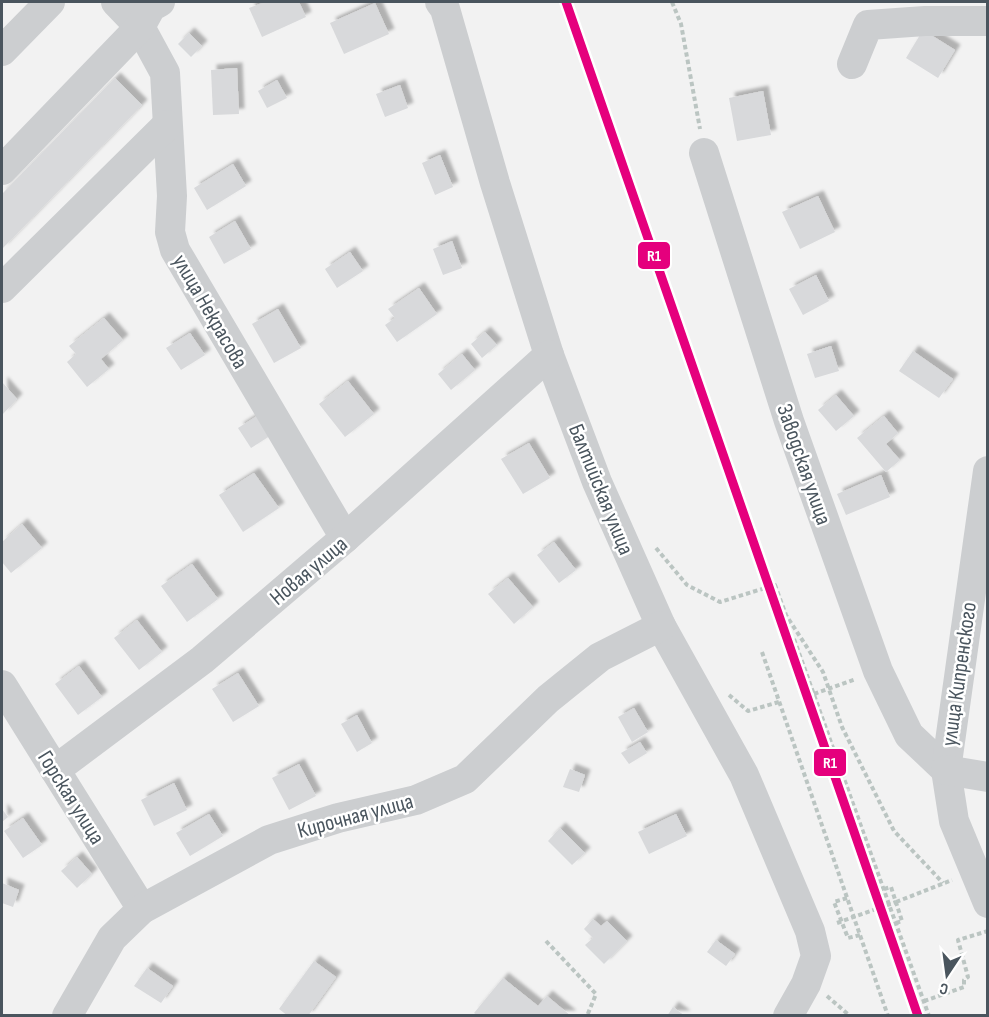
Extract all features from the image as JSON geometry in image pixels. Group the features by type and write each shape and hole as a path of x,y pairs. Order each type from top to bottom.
{"street":[{"path":"2,51 50,2"},
{"name":"улица Некрасова","path":"116,2 140,27 165,73 172,196 170,232 175,250 345,538"},
{"path":"2,170 140,27 151,7 160,2"},
{"name":"Балтийская улица","path":"440,2 446,9 495,183 549,355 597,482 661,626 744,775 810,931 816,956 806,984 788,1016"},
{"path":"852,64 868,25 925,21 987,21"},
{"path":"2,288 167,124"},
{"name":"Заводская улица","path":"704,153 789,421 878,671 909,735 945,770"},
{"name":"Новая улица","path":"55,770 202,660 345,538 549,355"},
{"name":"улица Кипренского","path":"945,770 987,471"},
{"name":"Кирочная улица","path":"67,1016 111,938 142,909 269,840 338,818 416,800 465,779 548,699 600,657 661,626"},
{"name":"Горская улица","path":"2,685 142,909"},
{"path":"987,777 945,770 954,821 987,903"}],"path":[{"path":"672,2 681,24 704,153"},
{"path":"650,541 687,585 720,602 775,585 786,615 824,672 842,727 894,831 943,883 839,922"},
{"path":"795,639 929,1016"},
{"path":"762,652 888,1016"},
{"path":"814,694 846,682"},
{"path":"701,695 729,694 748,711 779,702"},
{"path":"884,889 891,887 902,921 896,923"},
{"path":"847,898 834,902 839,922 848,938 860,935"},
{"path":"924,1001 964,987 964,980 968,977 958,940 987,931"},
{"path":"546,941 596,994 587,1016"}],"building":[{"path":"265,2 299,2 306,17 262,37 249,8"},
{"path":"375,3 389,34 344,54 330,23"},
{"path":"923,30 955,50 938,78 906,58"},
{"path":"189,33 202,46 191,57 178,44"},
{"path":"237,68 239,114 213,115 211,70"},
{"path":"115,78 142,105 2,249 2,194"},
{"path":"277,80 287,98 267,108 258,91"},
{"path":"400,85 408,108 385,117 376,94"},
{"path":"763,91 771,135 737,141 729,98"},
{"path":"440,155 453,187 435,195 422,163"},
{"path":"233,164 246,186 207,210 194,188"},
{"path":"818,196 835,232 800,249 782,212"},
{"path":"235,221 251,249 224,264 209,237"},
{"path":"452,241 462,268 443,275 433,249"},
{"path":"350,252 363,271 337,288 325,269"},
{"path":"816,275 829,301 803,315 789,289"},
{"path":"419,288 437,314 397,342 385,325 395,318 388,309"},
{"path":"278,309 301,348 274,363 252,324"},
{"path":"104,318 123,340 101,359 109,369 87,387 67,362 76,354 69,346"},
{"path":"485,332 497,345 482,358 471,344"},
{"path":"190,333 205,355 181,370 166,348"},
{"path":"831,346 839,371 815,378 807,354"},
{"path":"913,351 953,379 939,398 899,371"},
{"path":"462,354 475,370 451,390 438,374"},
{"path":"348,381 374,414 345,437 319,404"},
{"path":"2,382 17,399 2,415"},
{"path":"836,395 854,416 836,431 818,410"},
{"path":"260,414 273,434 251,448 238,428"},
{"path":"884,416 898,433 886,444 900,460 886,472 857,438"},
{"path":"529,443 550,478 523,494 501,459"},
{"path":"254,473 279,508 243,532 219,495"},
{"path":"881,475 890,497 846,515 837,494"},
{"path":"22,524 42,548 11,573 2,562 2,542"},
{"path":"554,542 576,570 559,583 537,555"},
{"path":"192,564 218,599 187,622 161,586"},
{"path":"508,578 533,607 514,624 488,594"},
{"path":"137,620 162,652 139,670 114,638"},
{"path":"79,666 102,697 78,715 55,684"},
{"path":"238,673 259,706 233,722 212,689"},
{"path":"634,708 648,732 632,742 618,717"},
{"path":"357,715 372,743 357,752 341,724"},
{"path":"640,742 647,753 629,764 621,753"},
{"path":"299,764 316,796 289,810 272,778"},
{"path":"570,769 585,775 579,792 563,787"},
{"path":"174,783 187,810 154,826 141,800"},
{"path":"2,809 8,817 2,822"},
{"path":"209,814 223,836 190,856 176,833"},
{"path":"676,814 687,836 649,854 638,832"},
{"path":"23,818 42,845 23,858 4,831"},
{"path":"560,828 585,853 572,865 548,841"},
{"path":"77,857 92,874 77,888 61,871"},
{"path":"2,883 19,890 13,907 2,903"},
{"path":"593,919 601,926 607,921 627,941 604,964 585,945 593,938 584,929"},
{"path":"716,940 735,954 726,966 707,952"},
{"path":"314,961 336,977 308,1016 288,1016 279,1009"},
{"path":"147,968 173,986 161,1003 134,986"},
{"path":"503,978 538,1006 547,996 571,1016 478,1016 474,1013"},
{"path":"673,1007 685,1016 667,1016"}],"transit line":[{"name":"R1","path":"566,2 918,1016"}]}
